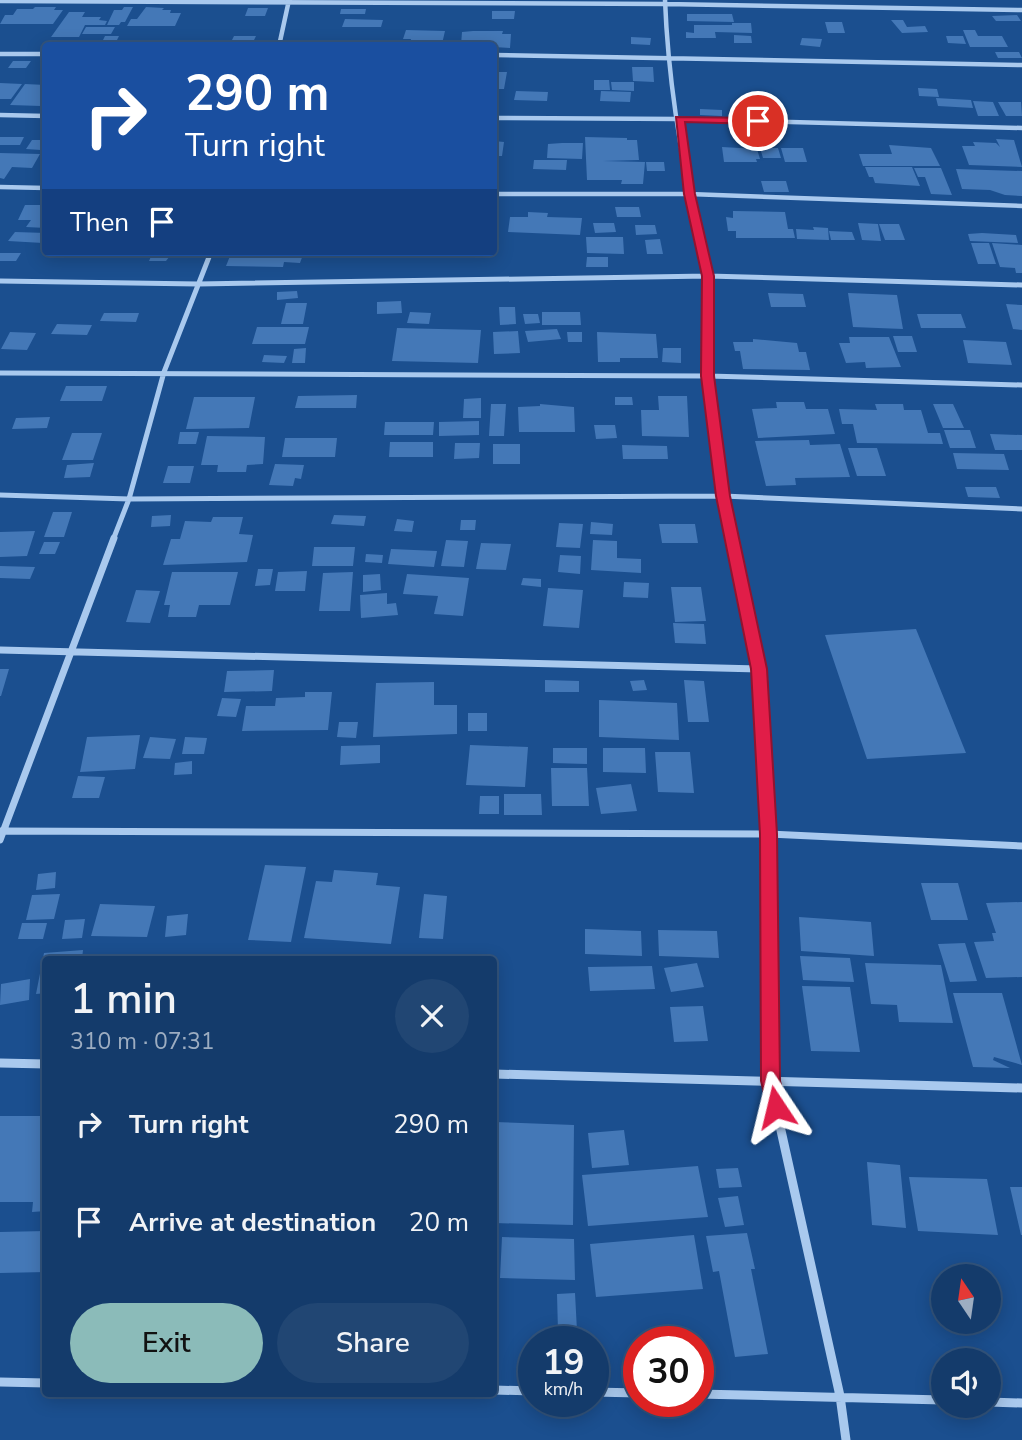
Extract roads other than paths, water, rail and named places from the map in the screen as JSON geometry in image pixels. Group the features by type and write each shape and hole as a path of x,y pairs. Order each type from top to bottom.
{"street":[{"path":"280,42 289,0"},
{"path":"0,1 665,2 1022,10"},
{"path":"665,2 667,57 689,194 708,276 708,376 723,496 759,669 769,834 770,1081 840,1396 846,1440"},
{"path":"0,54 42,54"},
{"path":"497,55 1022,65"},
{"path":"0,115 42,116"},
{"path":"497,118 679,119 1022,128"},
{"path":"0,187 42,188"},
{"path":"497,194 689,194 1022,206"},
{"path":"0,840 129,499 164,372 209,256"},
{"path":"0,281 198,284 708,276 1022,285"},
{"path":"0,373 708,376 1022,385"},
{"path":"0,495 129,499 723,496 1022,509"},
{"path":"0,650 759,669"},
{"path":"2,831 769,834 1022,846"},
{"path":"0,1063 42,1064"},
{"path":"497,1074 1022,1088"},
{"path":"0,1382 42,1383"},
{"path":"497,1390 518,1391"},
{"path":"714,1394 931,1400"},
{"path":"1001,1402 1022,1403"}]}
